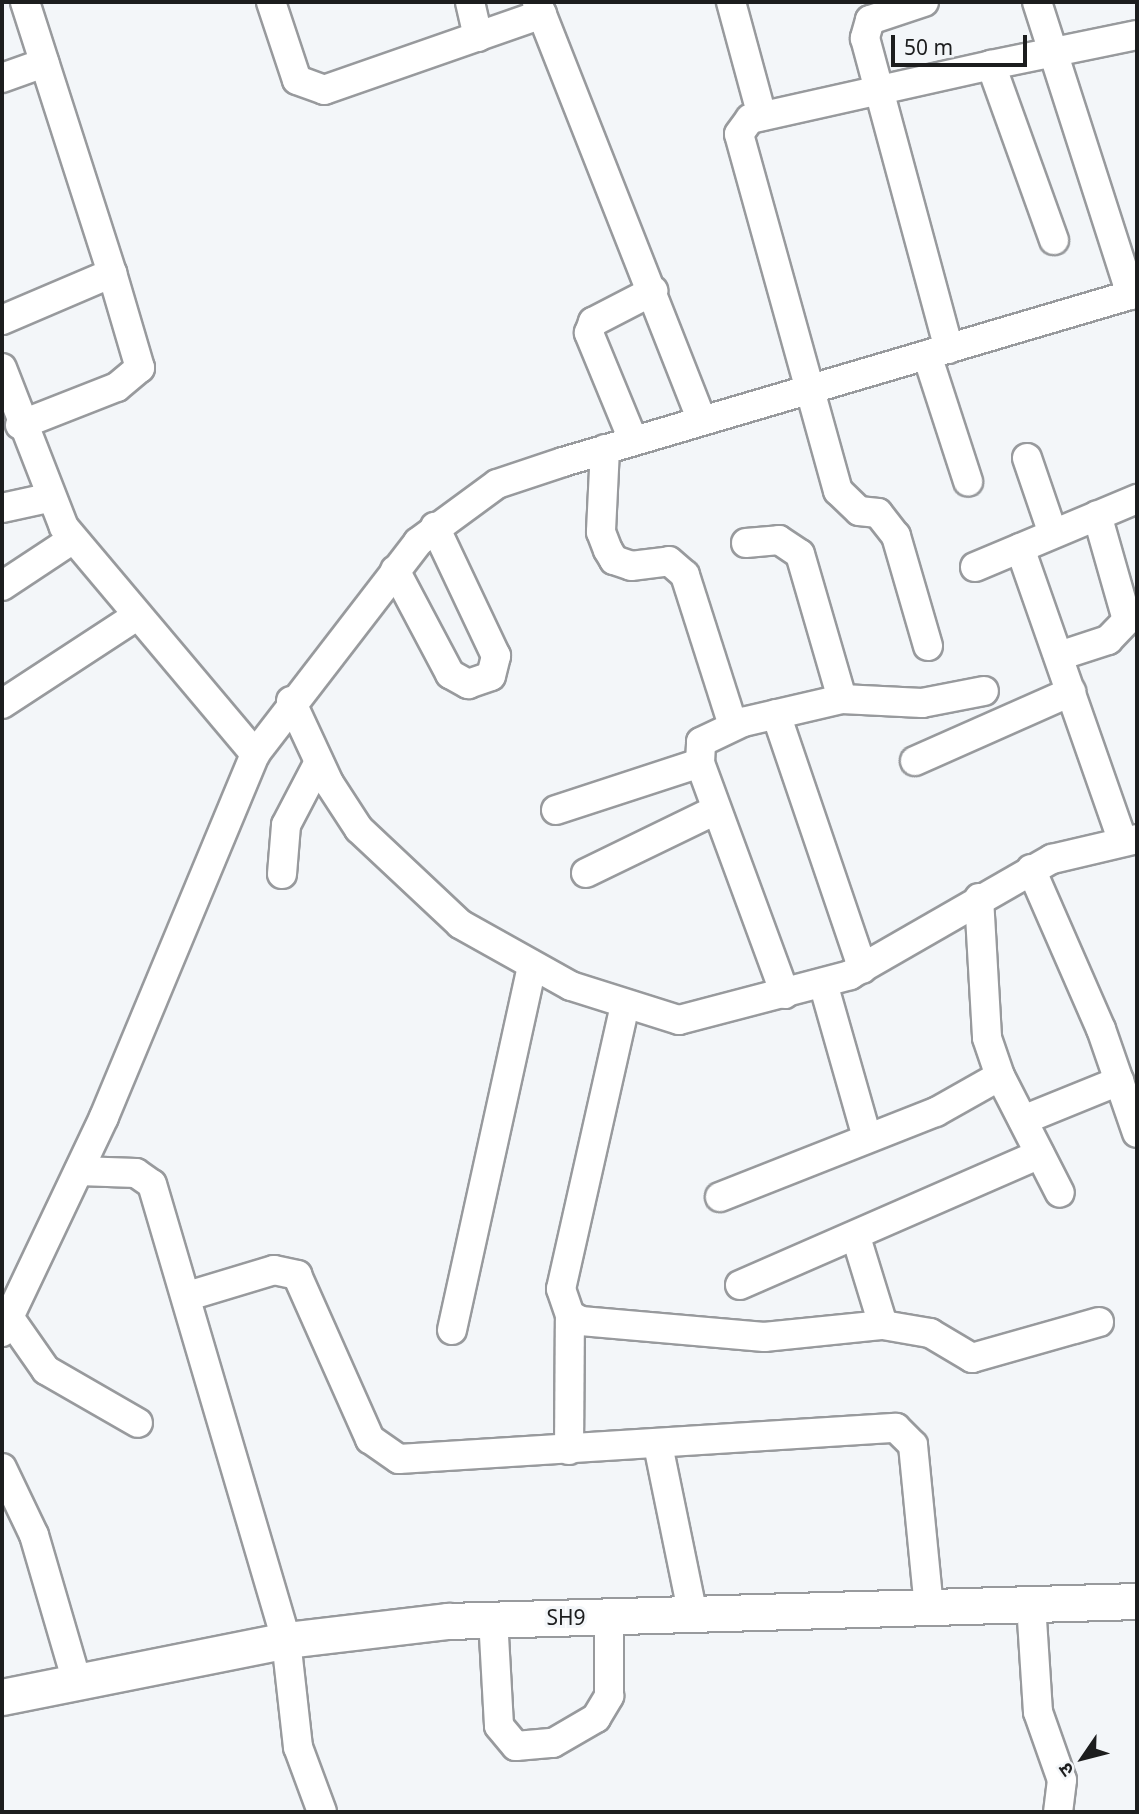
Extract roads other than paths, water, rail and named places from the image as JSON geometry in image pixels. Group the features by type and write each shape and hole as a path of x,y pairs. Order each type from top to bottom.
{"main road":[{"name":"SH9","path":"2,1697 286,1640 493,1618 693,1616 1137,1601"}],"street":[{"path":"271,2 297,80 306,88 324,90 478,37 540,8 701,419"},
{"path":"470,2 478,37"},
{"path":"731,2 762,116"},
{"path":"923,2 882,14 865,29 876,90 968,481"},
{"path":"138,1423 46,1370 9,1307 79,1171 255,754 291,702 395,570 435,527 498,484 701,419 1134,294 1037,2"},
{"path":"20,425 117,387 140,368 44,63 33,4"},
{"path":"928,646 896,536 878,513 845,502 807,388 739,134 750,119 762,116 991,65 1051,48 1137,35"},
{"path":"2,78 44,63"},
{"path":"991,65 1054,240"},
{"path":"2,320 112,273"},
{"path":"633,440 589,333 593,322 653,291"},
{"path":"4,382 48,498 73,539 135,617 255,754"},
{"path":"605,449 601,532 608,550 614,560 631,566 669,561 685,575 733,726"},
{"path":"1027,458 1053,534"},
{"path":"2,508 48,498"},
{"path":"975,567 1137,499"},
{"path":"1059,656 1120,631 1127,606 1128,571 1097,515"},
{"path":"395,570 450,674 468,684 491,676 496,656 435,527"},
{"path":"2,586 73,539"},
{"path":"746,543 779,540 800,554 842,699"},
{"path":"291,702 319,762 359,829 411,884 460,924 532,967 625,1005 679,1020 785,994 863,969 1031,869 1129,840 1071,692 1020,548"},
{"path":"2,704 135,617"},
{"path":"785,994 699,762 701,742 733,726 842,699 922,703 984,691"},
{"path":"915,761 1071,692"},
{"path":"776,714 863,969"},
{"path":"282,874 286,825 319,762"},
{"path":"556,810 699,762"},
{"path":"586,873 716,810"},
{"path":"1031,869 1119,1081 1137,1133"},
{"path":"979,898 982,999 1000,1076 1060,1193"},
{"path":"452,1331 532,967"},
{"path":"823,983 867,1137"},
{"path":"569,1450 570,1315 561,1289 625,1005"},
{"path":"720,1197 936,1112 1000,1076"},
{"path":"1023,1120 1119,1081"},
{"path":"740,1285 856,1237 1040,1154"},
{"path":"79,1171 136,1173 152,1184 188,1296 286,1640 298,1747 322,1812"},
{"path":"856,1237 883,1325"},
{"path":"188,1296 274,1270 298,1275 370,1439 385,1455 569,1450 896,1428 913,1445 929,1609"},
{"path":"570,1315 581,1321 764,1337 883,1325 930,1333 972,1358 1098,1322"},
{"path":"658,1445 693,1616"},
{"path":"2,1468 34,1535 77,1682"},
{"path":"1031,1604 1038,1712 1062,1780 1058,1812"},
{"path":"493,1618 499,1726 516,1746 552,1743 596,1718 608,1696 609,1617"}]}
